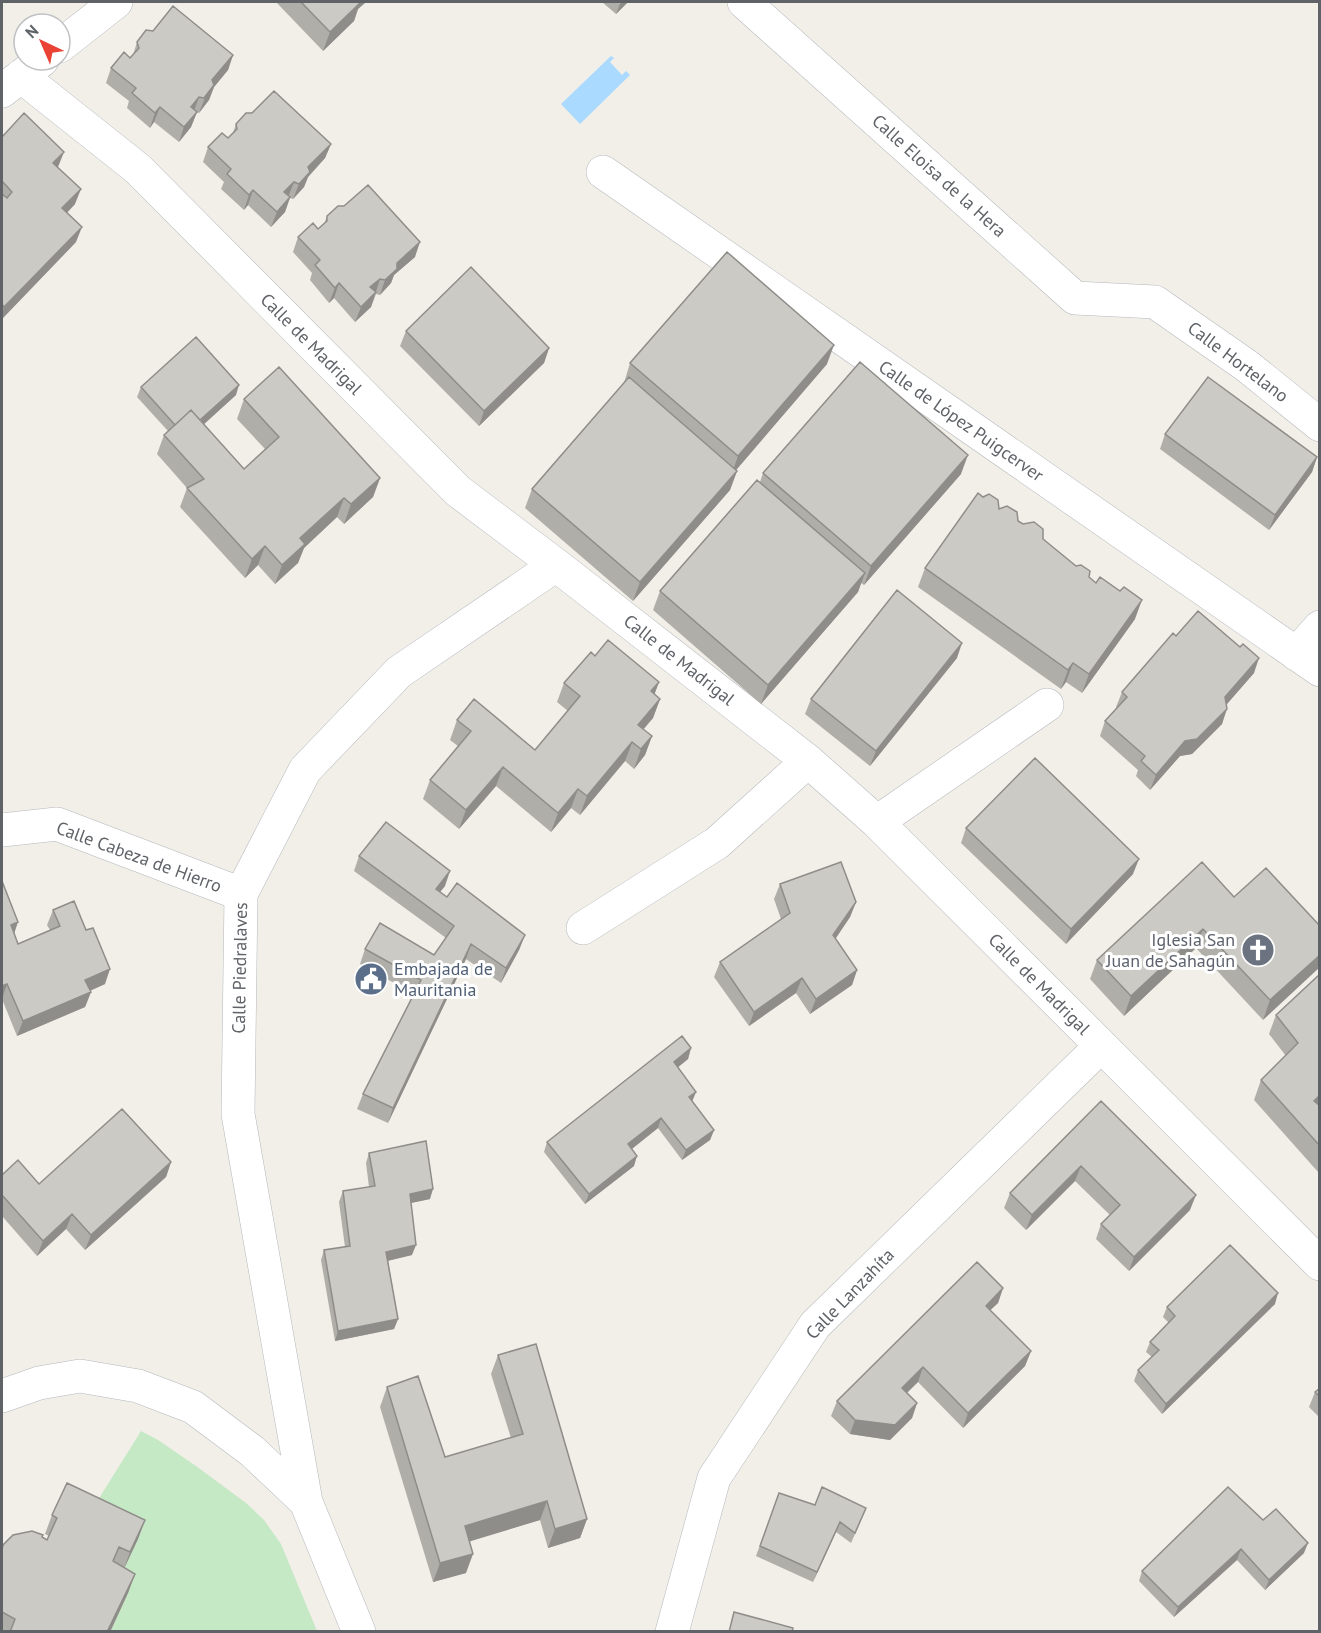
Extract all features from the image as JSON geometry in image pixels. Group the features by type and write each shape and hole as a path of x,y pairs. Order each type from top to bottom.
{"street":[{"path":"72,36 116,2"},
{"name":"Calle Eloisa de la Hera","path":"744,2 1075,298 1155,302"},
{"name":"Calle de Madrigal","path":"21,76 138,169 458,491 808,761 877,822 1320,1264"},
{"name":"Calle de López Puigcerver","path":"603,172 1308,662"},
{"name":"Calle Hortelano","path":"1155,302 1247,366 1320,425"},
{"name":"Calle Piedralaves","path":"306,1502 238,1114 241,894 305,770 399,672 556,565"},
{"path":"1308,662 1320,627"},
{"path":"877,822 1047,705"},
{"path":"583,928 717,843 808,761"},
{"name":"Calle Cabeza de Hierro","path":"2,830 57,824 241,894"},
{"name":"Calle Lanzahíta","path":"672,1632 714,1478 815,1325 1101,1046"},
{"path":"2,1396 39,1383 80,1376 138,1386 193,1407 252,1451 306,1502 359,1632"}],"green space":[{"path":"141,1431 196,1466 246,1503 264,1520 281,1544 317,1631 110,1631 128,1593 88,1516"}],"water":[{"path":"611,56 614,58 610,62 622,75 626,71 630,75 580,124 561,104"}],"building":[{"path":"301,2 361,2 330,32"},
{"path":"173,6 233,55 212,80 214,85 204,98 199,97 191,107 197,112 184,127 160,107 155,113 132,93 136,88 111,68 124,52 130,58 139,48 137,42 146,30 153,31"},
{"path":"274,91 331,144 308,167 310,172 299,184 294,182 284,192 290,197 277,212 253,190 249,195 227,174 231,169 208,147 222,133 228,138 237,129 236,124 246,113 252,113"},
{"path":"24,113 64,152 53,163 81,189 62,208 82,227 4,307 2,304 2,194 7,198 12,192 2,181 2,137"},
{"path":"368,185 420,242 397,263 397,269 385,280 380,279 370,287 376,292 361,307 339,283 335,288 315,265 320,260 298,237 313,223 318,229 338,206 344,206"},
{"path":"727,252 834,345 738,456 630,363"},
{"path":"471,267 549,348 484,411 406,331"},
{"path":"196,337 239,385 200,420 191,410 175,425 141,387"},
{"path":"860,362 968,455 871,566 763,473"},
{"path":"279,367 380,478 351,504 344,498 300,538 305,544 282,565 265,546 252,559 187,488 204,479 164,435 191,410 244,469 279,437 244,399"},
{"path":"629,377 737,471 640,582 532,489"},
{"path":"1208,377 1317,457 1275,515 1165,434"},
{"path":"757,480 865,573 768,685 660,591"},
{"path":"978,493 983,497 989,494 998,500 999,509 1007,506 1017,512 1018,521 1023,524 1034,522 1043,529 1043,539 1076,566 1081,565 1090,571 1089,577 1096,583 1100,577 1120,591 1124,587 1142,600 1089,674 1073,663 1068,670 925,568"},
{"path":"897,590 962,643 876,751 811,699"},
{"path":"1198,611 1240,647 1243,644 1259,658 1225,697 1227,709 1197,739 1185,741 1156,775 1141,761 1145,756 1105,721 1127,697 1122,692 1173,633 1176,636"},
{"path":"608,640 659,682 651,691 660,699 638,725 652,736 641,749 632,742 587,796 578,789 558,813 503,767 466,810 430,780 471,731 457,720 474,699 535,750 580,696 564,683 591,652 595,656"},
{"path":"1035,758 1139,859 1071,929 966,828"},
{"path":"386,822 450,871 436,889 447,897 457,883 525,935 506,968 471,944 393,1108 363,1094 421,980 365,949 380,923 434,955 454,926 359,856"},
{"path":"841,862 856,902 833,935 857,970 816,999 802,978 754,1012 720,962 790,913 780,884"},
{"name":"Iglesia San Juan de Sahagún","path":"1202,862 1234,897 1266,868 1320,926 1320,955 1270,1000 1203,929 1131,996 1097,960"},
{"path":"2,881 18,922 11,925 18,944 60,926 53,910 74,901 86,930 93,928 110,969 85,980 91,992 23,1021 7,984 2,986"},
{"path":"1320,974 1320,1095 1314,1101 1320,1106 1320,1146 1261,1080 1298,1043 1276,1015"},
{"path":"682,1036 691,1048 674,1062 696,1092 689,1097 714,1130 686,1150 661,1118 628,1144 637,1156 589,1194 547,1142"},
{"path":"1101,1101 1196,1195 1134,1257 1101,1224 1120,1205 1081,1166 1032,1215 1010,1193"},
{"path":"122,1109 171,1162 91,1235 72,1214 43,1241 2,1195 2,1175 18,1160 39,1184"},
{"path":"426,1141 433,1189 410,1194 416,1245 386,1252 398,1319 338,1331 324,1250 350,1246 343,1191 375,1186 369,1153"},
{"path":"1230,1245 1278,1293 1166,1404 1138,1370 1159,1350 1150,1342 1175,1316 1167,1307"},
{"path":"977,1262 1003,1288 986,1306 1031,1351 968,1413 923,1367 902,1388 917,1403 895,1425 855,1420 837,1401"},
{"path":"536,1344 587,1519 555,1529 547,1501 465,1526 473,1554 440,1563 387,1387 418,1376 445,1457 523,1434 498,1355"},
{"path":"67,1483 145,1520 130,1552 119,1547 113,1561 135,1574 107,1632 10,1632 15,1619 2,1612 3,1545 13,1535 32,1531 43,1535 42,1537 47,1540 57,1518 52,1515"},
{"path":"822,1487 866,1508 855,1533 840,1522 817,1572 760,1546 779,1493 815,1505"},
{"path":"1228,1487 1263,1520 1276,1509 1308,1543 1269,1580 1241,1549 1178,1607 1142,1571"},
{"path":"734,1612 793,1628 792,1632 729,1632"}],"place":[{"name":"Iglesia San Juan de Sahagún","path":"1258,950"},
{"name":"Embajada de Mauritania","path":"371,979"}]}
